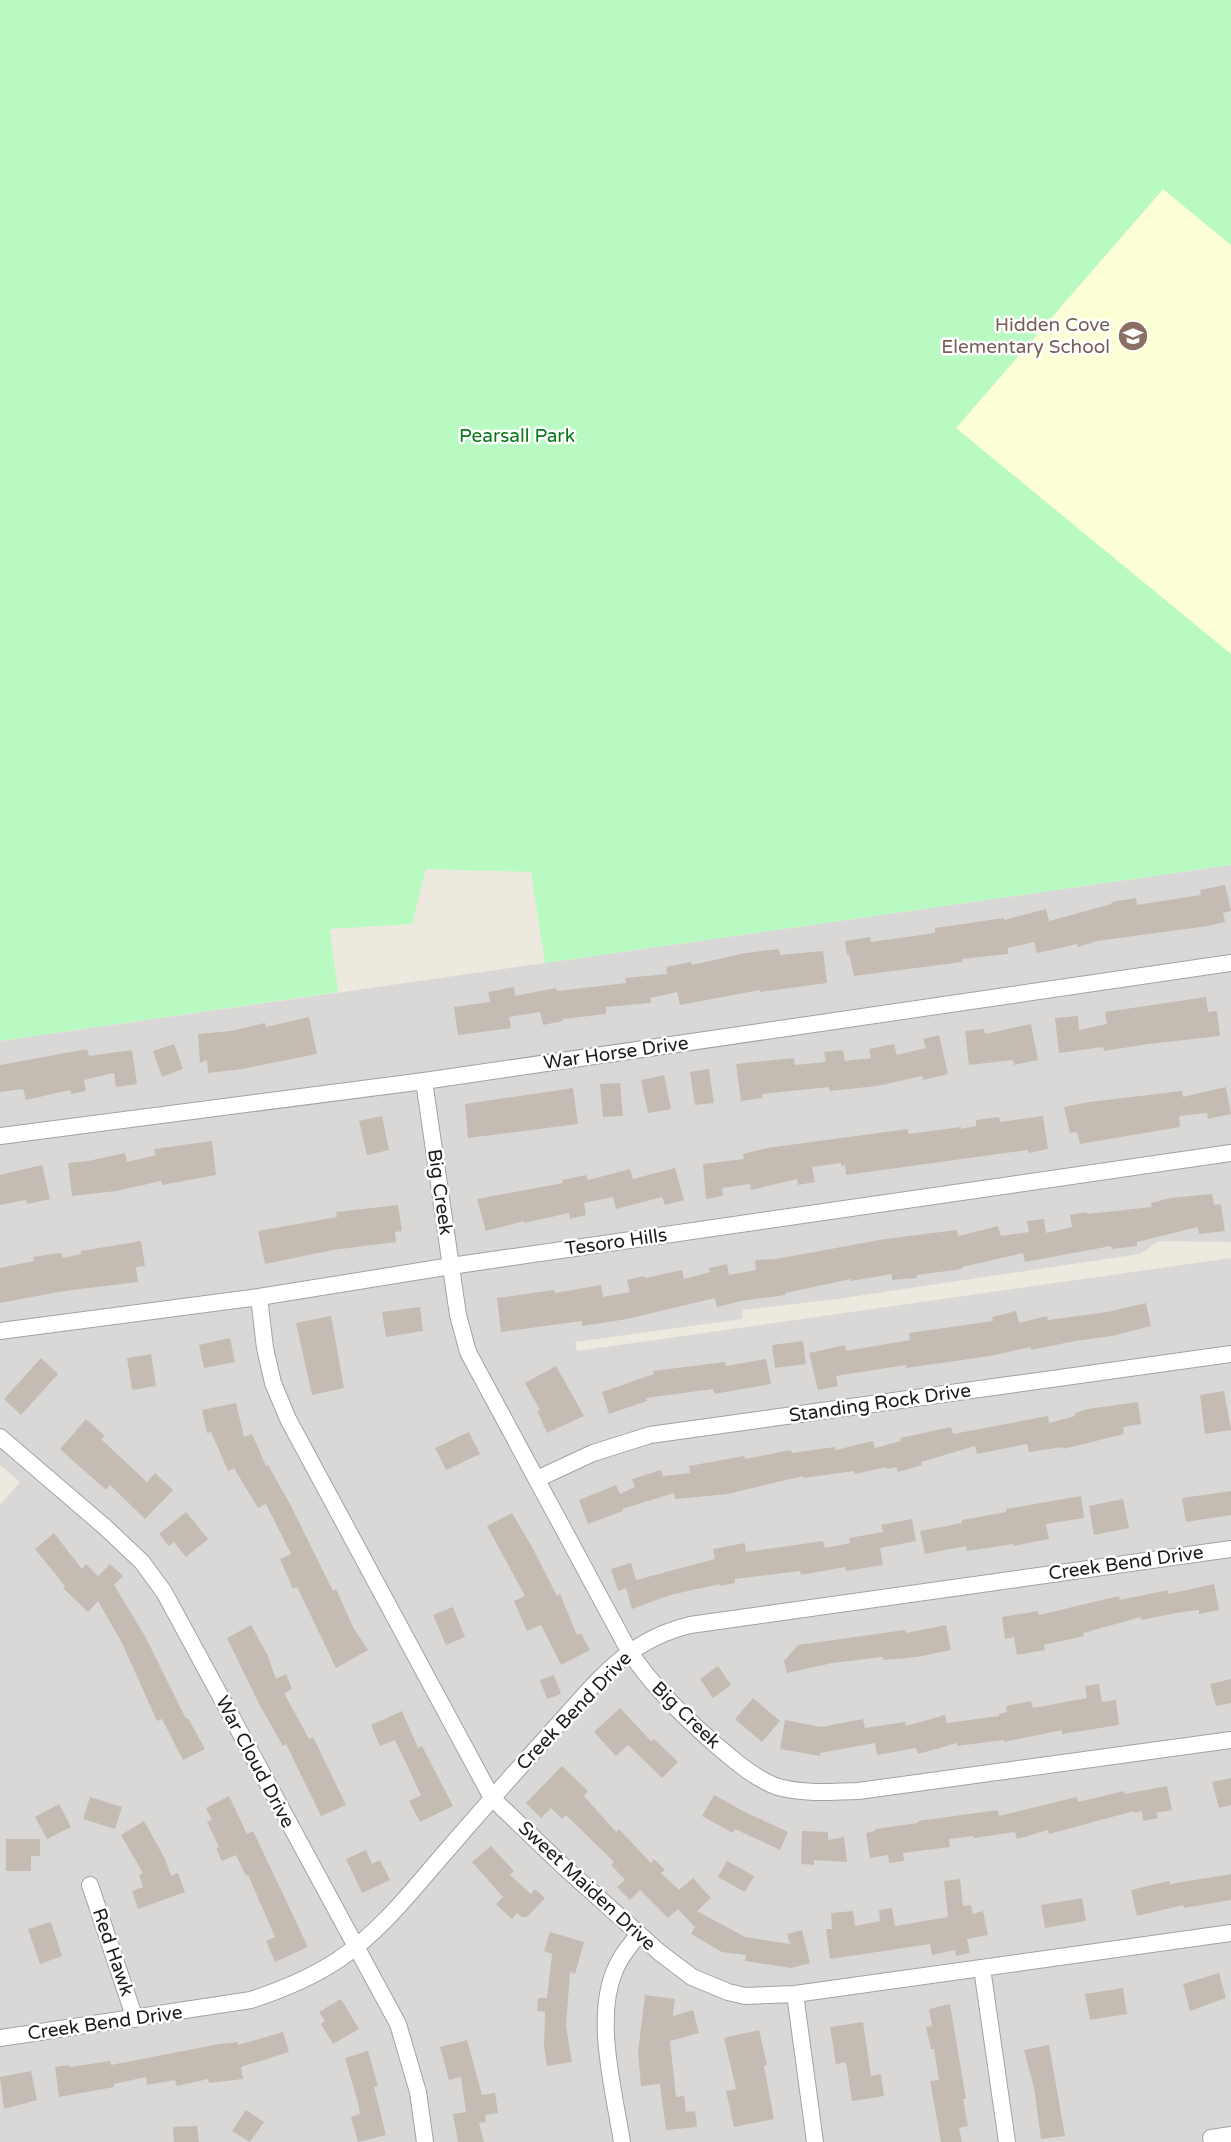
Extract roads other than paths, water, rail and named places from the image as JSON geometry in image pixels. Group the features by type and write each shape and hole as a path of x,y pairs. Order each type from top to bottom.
{"street":[{"name":"War Horse Drive","path":"0,1136 424,1081 1231,963"},
{"name":"Big Creek","path":"424,1081 458,1315 468,1352 629,1651 662,1694 738,1764 778,1787 809,1792 858,1791 1231,1740"},
{"name":"Tesoro Hills","path":"0,1331 259,1297 451,1266 1231,1153"},
{"name":"Sweet Maiden Drive","path":"259,1297 265,1348 273,1384 288,1419 492,1798 562,1866 675,1965 709,1985 745,1996 795,1994 1231,1933"},
{"name":"Standing Rock Drive","path":"537,1479 593,1453 650,1435 1231,1354"},
{"name":"War Cloud Drive","path":"0,1437 142,1562 164,1592 398,2024 418,2092 425,2142"},
{"name":"Creek Bend Drive","path":"0,2038 229,2005 280,1990 337,1961 394,1910 605,1673 629,1651 658,1635 691,1625 1231,1549"},
{"name":"Red Hawk","path":"90,1885 135,2019"},
{"path":"622,2142 605,2025 605,2004 618,1962 639,1934"},
{"path":"982,1968 1007,2142"},
{"path":"795,1994 815,2142"},
{"path":"1211,2138 1231,2136"}],"place":[{"name":"Hidden Cove Elementary School","path":"1133,336"}],"park label":[{"name":"Pearsall Park","path":"517,436"}]}
